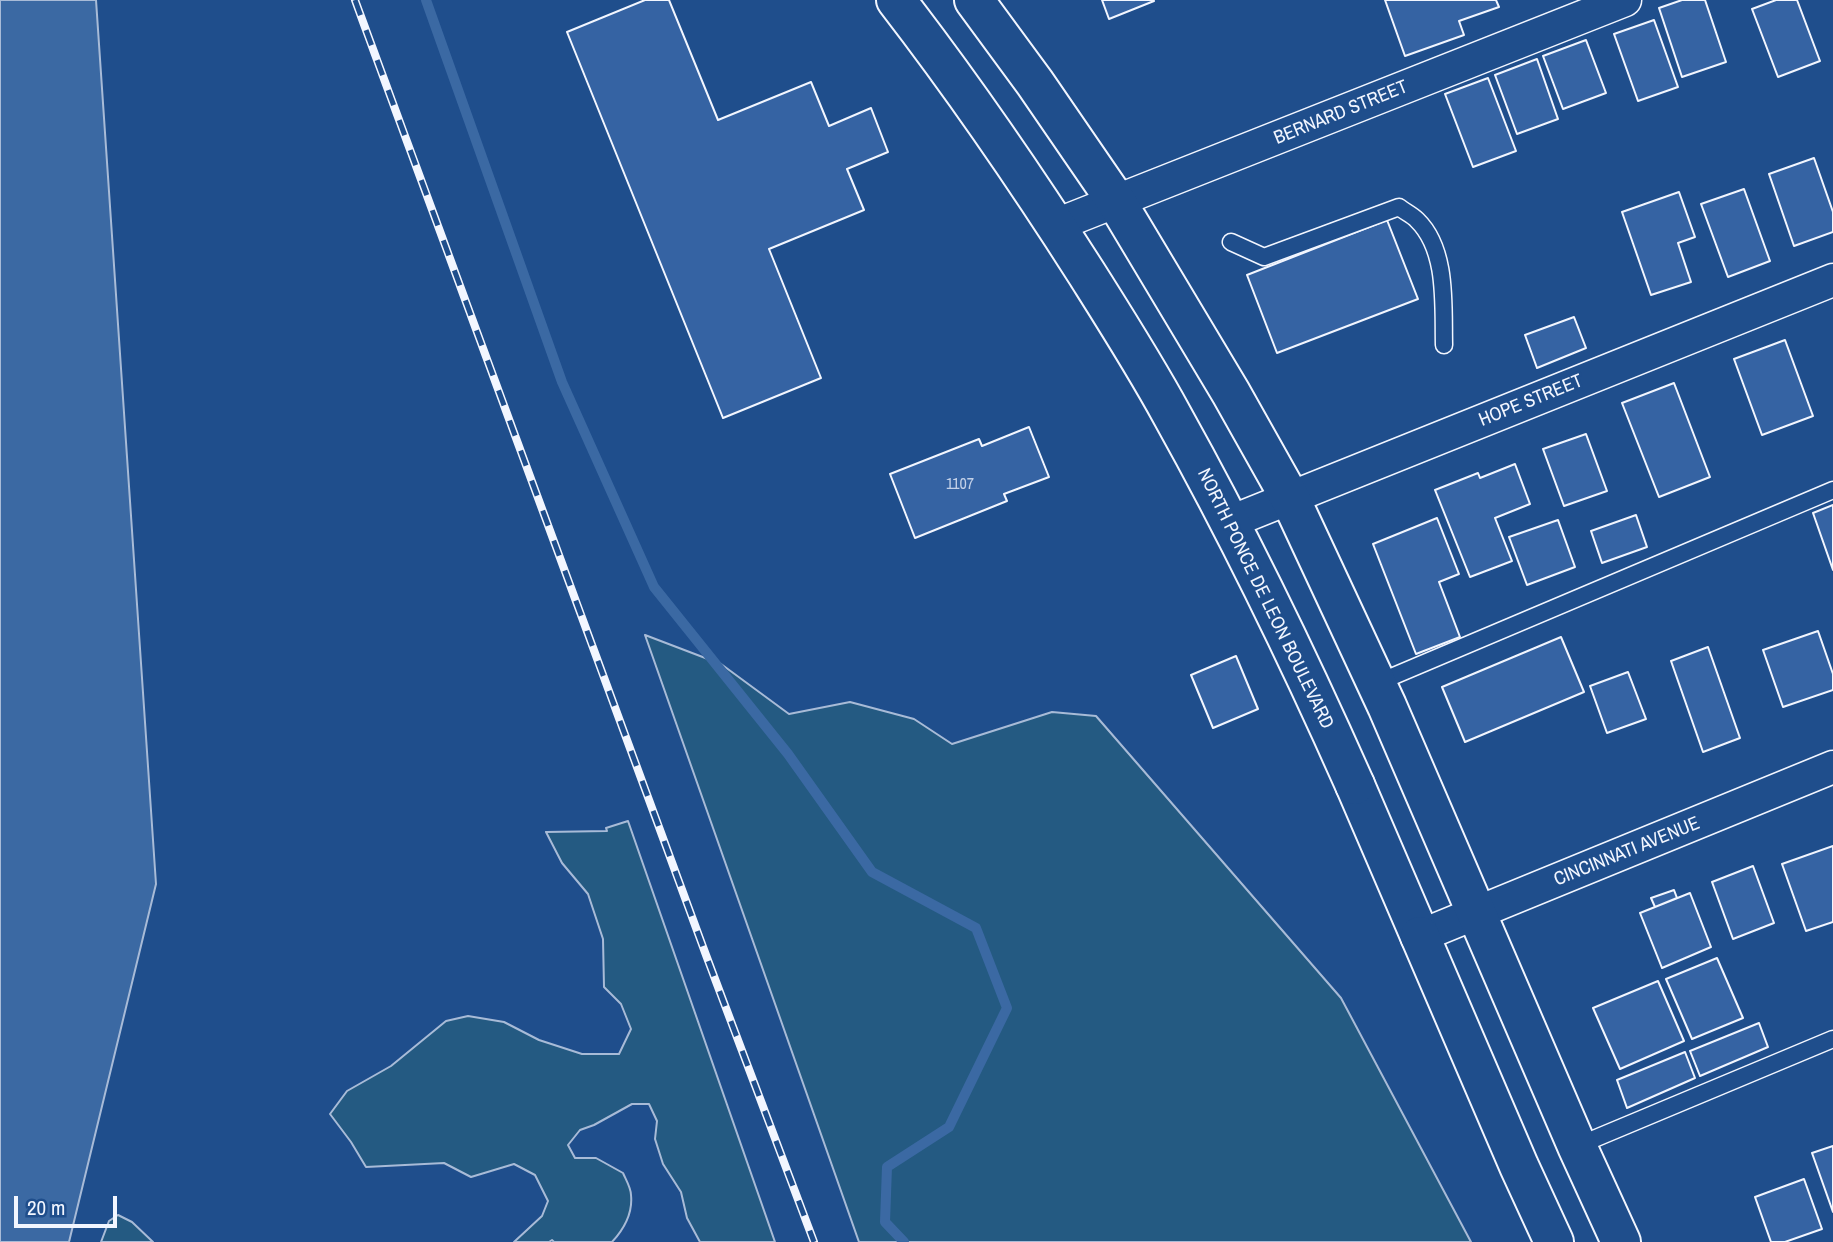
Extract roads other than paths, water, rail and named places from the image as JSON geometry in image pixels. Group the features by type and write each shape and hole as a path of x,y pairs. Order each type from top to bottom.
{"main road":[{"name":"NORTH PONCE DE LEON BOULEVARD","path":"896,0 990,128 1056,225 1171,412 1230,522 1309,685 1554,1242"},
{"path":"974,0 1116,201 1231,393 1290,498 1377,683 1621,1242"}],"street":[{"name":"BERNARD STREET","path":"1056,225 1625,0"},
{"name":"HOPE STREET","path":"1230,522 1833,280"},
{"name":"CINCINNATI AVENUE","path":"1420,936 1833,767"}],"lane":[{"path":"1231,242 1264,257 1399,207 1418,221 1431,240 1442,277 1444,345"},
{"path":"1377,683 1833,491"},
{"path":"1577,1146 1833,1039"}],"waterway":[{"path":"426,0 562,382 654,587 788,754 872,872 976,928 1007,1008 949,1127 887,1167 885,1222 904,1242"}],"railway":[{"path":"355,0 814,1242"}]}
